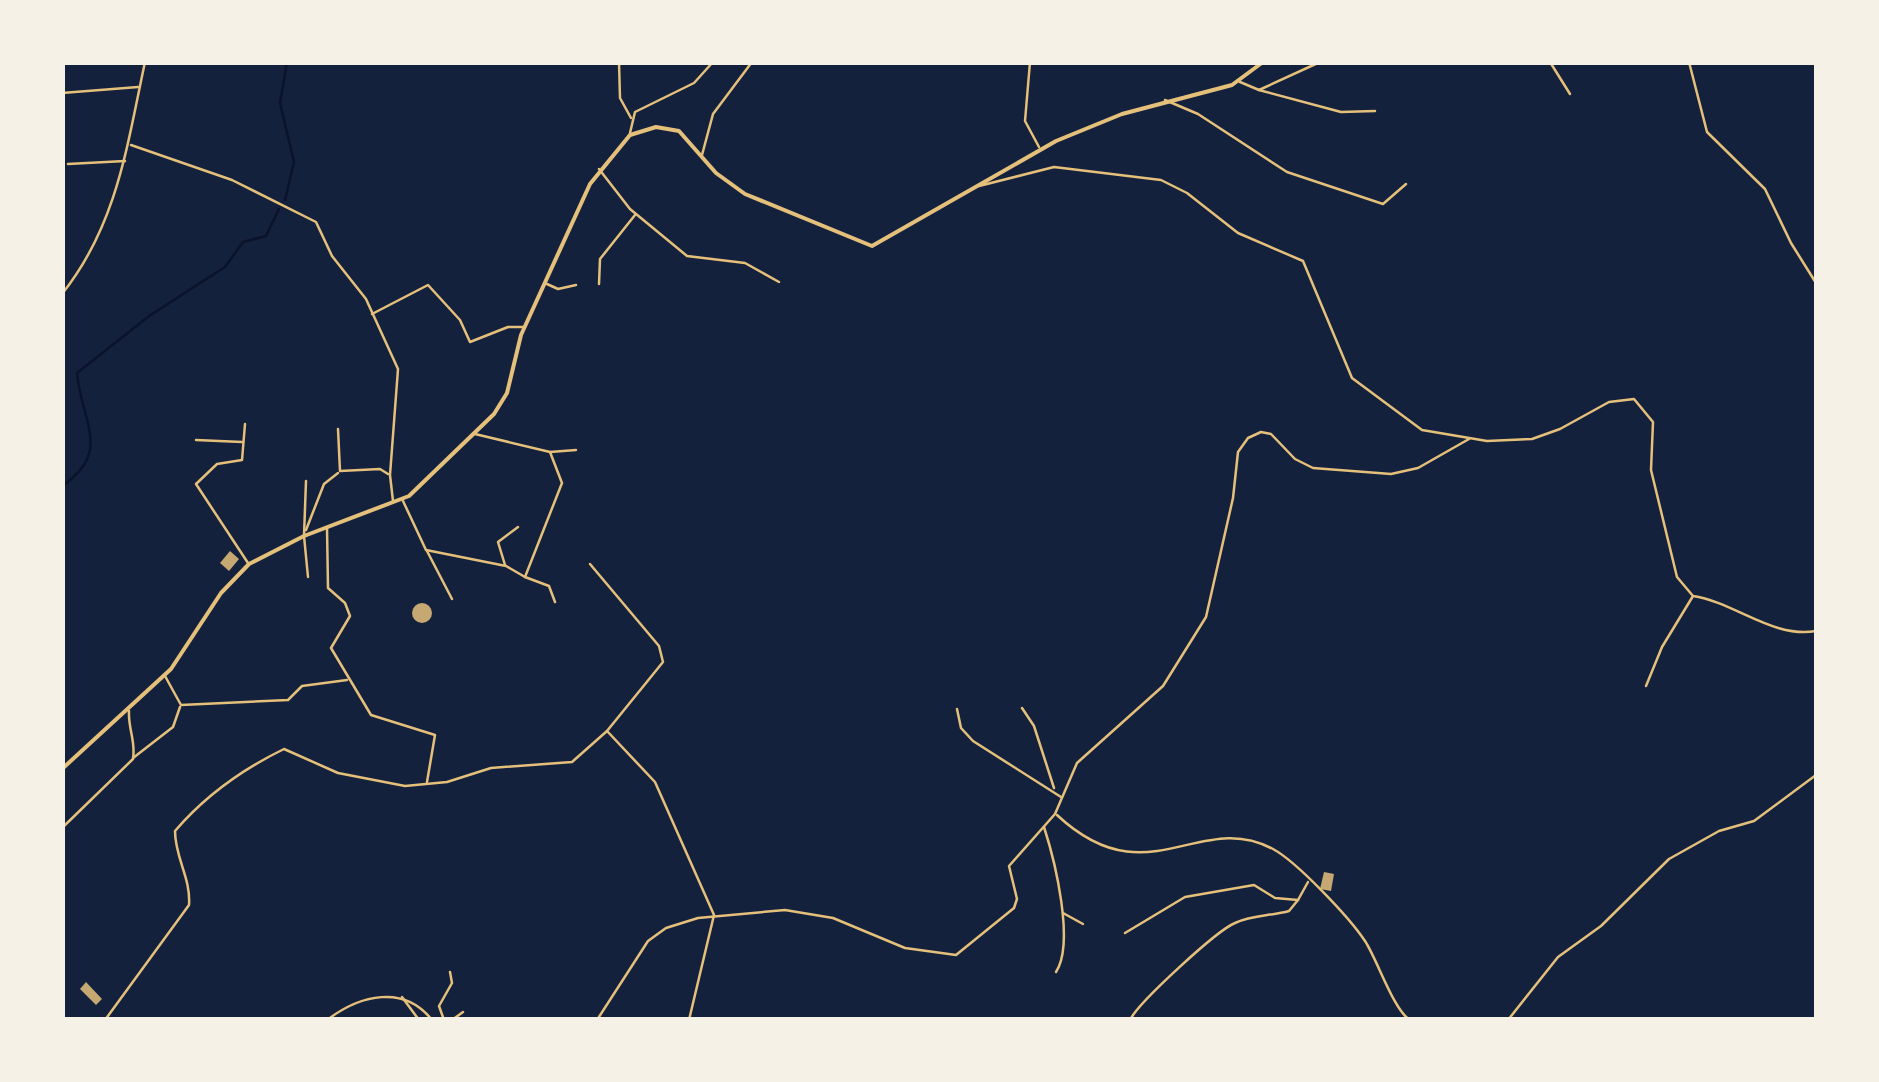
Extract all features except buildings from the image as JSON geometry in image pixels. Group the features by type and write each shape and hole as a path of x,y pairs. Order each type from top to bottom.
{"main road":[{"path":"62,769 165,676 221,593 249,564 304,536 402,500 474,434 507,393 525,327 599,169 630,135 656,128 679,131 744,194 872,246 1040,149 1165,100 1240,82 1263,62"}],"street":[{"path":"62,294 99,240 131,146 145,62"},
{"path":"620,62 620,98 632,120"},
{"path":"630,135 632,120 641,108 702,77 713,62"},
{"path":"701,156 713,114 752,62"},
{"path":"1030,62 1025,121 1040,149"},
{"path":"1260,90 1320,62"},
{"path":"1550,62 1570,94"},
{"path":"1689,62 1707,132 1766,189 1791,243 1816,283"},
{"path":"1240,82 1341,112 1375,111"},
{"path":"62,93 140,87"},
{"path":"1165,100 1198,114 1287,172 1360,198 1382,204 1406,184"},
{"path":"131,146 232,180 309,216 372,314 398,369 390,475 393,503"},
{"path":"68,164 126,161"},
{"path":"978,186 1054,167 1095,169 1128,180 1161,180 1177,186 1238,232 1303,261 1347,371 1364,390 1422,430 1470,439 1532,439 1560,430 1609,402 1634,399 1643,404 1656,434 1651,470 1677,577 1693,596 1794,631 1816,631"},
{"path":"599,169 636,214 687,256 745,262 779,282"},
{"path":"599,284 600,259 636,214"},
{"path":"546,283 558,289 576,285"},
{"path":"372,314 428,285 460,320 470,342 508,327 525,327"},
{"path":"246,424 240,462 218,464 196,484 249,564"},
{"path":"338,428 340,471"},
{"path":"596,1020 656,934 714,915 758,909 813,914 852,924 905,948 956,956 1014,908 1017,898 1010,866 1056,814 1077,763 1162,686 1206,618 1233,498 1238,452 1248,438 1261,432 1272,434 1295,459 1313,468 1391,474 1418,468 1470,439"},
{"path":"474,434 550,452 576,450"},
{"path":"196,440 244,442"},
{"path":"525,577 562,483 550,452"},
{"path":"304,536 324,484 340,471 380,469 390,475"},
{"path":"306,482 304,536 308,577"},
{"path":"402,500 452,599"},
{"path":"326,527 328,588 345,603 350,616 331,648 370,715 435,735 426,784"},
{"path":"506,566 498,542 518,527"},
{"path":"426,550 506,566 549,586 555,602"},
{"path":"105,1020 188,905 190,887 175,846 176,831 194,808 254,764 284,749 338,774 405,786 448,782 491,768 572,762 606,731 663,662 659,646 590,564"},
{"path":"1646,686 1662,646 1693,596"},
{"path":"62,828 132,759 173,726 180,705 165,676"},
{"path":"180,705 288,700 302,686 349,679"},
{"path":"1022,708 1034,726 1054,789"},
{"path":"957,709 961,728 972,741 1054,789 1062,798"},
{"path":"130,710 128,725 135,743 132,759"},
{"path":"606,731 655,782 714,915 689,1020"},
{"path":"1508,1020 1558,956 1601,926 1669,858 1719,831 1754,820 1816,775"},
{"path":"1056,814 1087,842 1161,853 1220,838 1259,843 1291,861 1364,940 1400,1011 1410,1020"},
{"path":"1043,826 1062,912 1066,958 1056,972"},
{"path":"1130,1020 1141,1003 1214,935 1248,918 1289,911 1308,882"},
{"path":"1125,933 1196,894 1254,885 1272,897 1298,900"},
{"path":"1062,912 1083,924"},
{"path":"444,1020 440,1006 452,983 450,972"},
{"path":"327,1020 360,1002 401,996 416,1003 432,1020"},
{"path":"401,996 419,1020"},
{"path":"452,1020 464,1012"}],"waterway":[{"path":"285,200 294,162 280,103 287,62"},
{"path":"62,486 86,461 90,448 77,373 149,316 225,267 243,242 266,236 279,209"}]}
